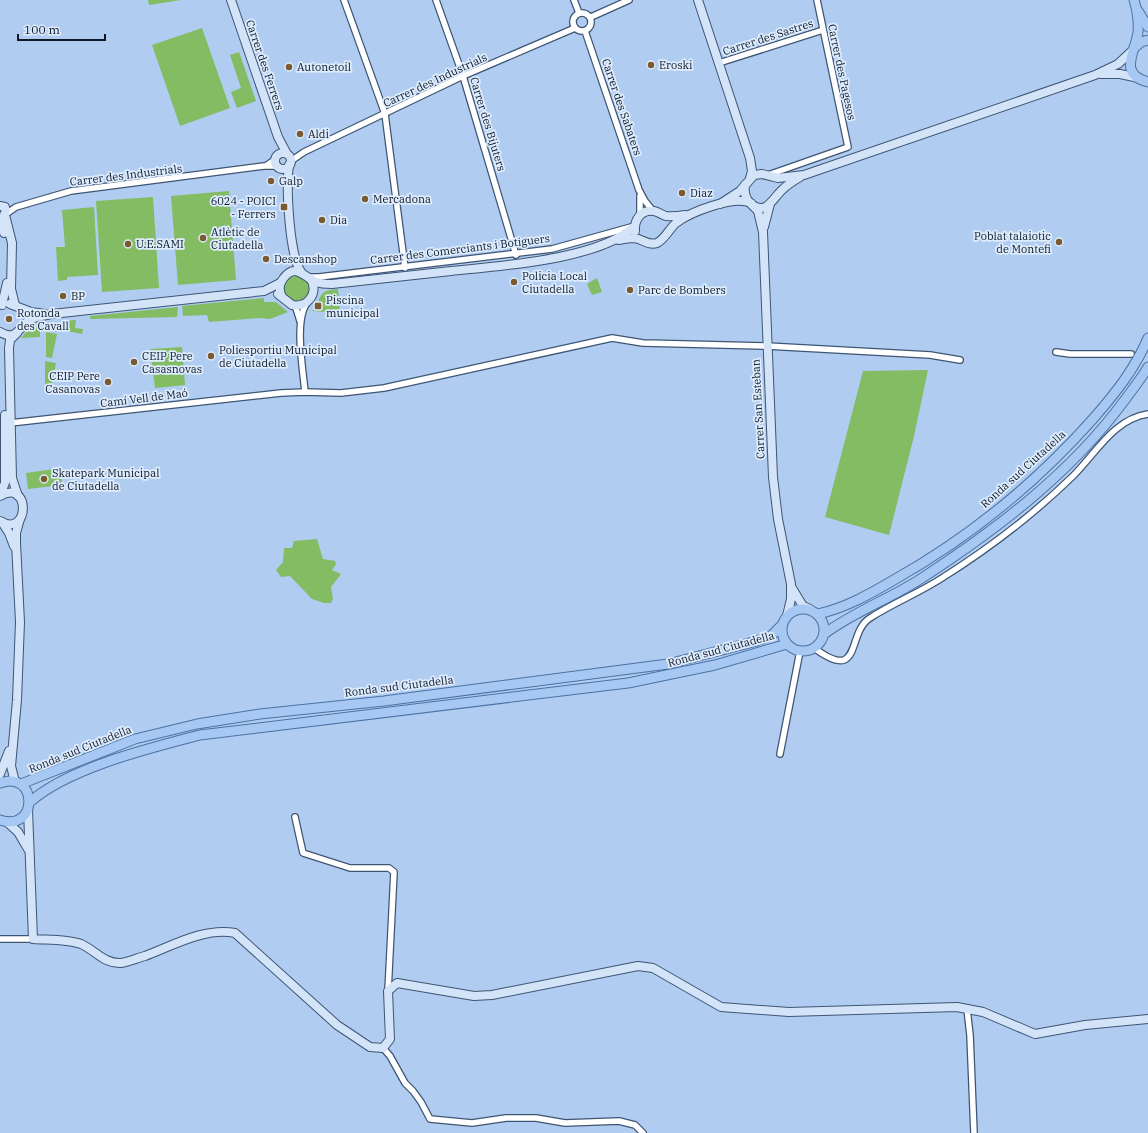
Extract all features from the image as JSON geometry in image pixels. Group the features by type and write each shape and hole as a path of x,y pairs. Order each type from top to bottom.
{"main road":[{"path":"1135,2 1148,27"},
{"path":"1135,2 1138,29 1130,64 1132,71 1144,82"},
{"path":"1133,50 1141,42 1148,40"},
{"name":"Ronda sud Ciutadella","path":"814,612 838,609 908,572 964,536 1018,493 1074,441 1103,408 1128,376 1148,338"},
{"path":"824,634 845,619 920,579 1008,518 1057,476 1096,436 1116,412 1148,367"},
{"path":"797,609 814,612 824,623 824,634 822,640 814,648 800,651 787,644 784,638 782,625 787,616 797,609"},
{"name":"Ronda sud Ciutadella","path":"0,783 18,783 135,739 197,724 260,714 407,698 668,664 757,641 772,634 782,625"},
{"name":"Ronda sud Ciutadella","path":"3,821 13,822 23,818 29,806 43,790 81,772 146,749 200,735 628,683 715,665 787,644"},
{"path":"18,783 28,794 29,806"}],"street":[{"name":"Carrer des Ferrers","path":"231,0 278,137 289,159 286,182 293,253 301,272"},
{"path":"344,0 385,114 404,268"},
{"name":"Carrer des Bijuters","path":"436,0 463,76 516,255"},
{"path":"574,0 579,13"},
{"path":"591,17 629,0"},
{"path":"698,0 750,158 752,171 750,178 745,185 734,196 720,204"},
{"name":"Carrer des Pagesos","path":"767,175 848,147 817,0"},
{"path":"579,13 584,13 591,17"},
{"path":"579,13 573,20 575,28 580,31 586,31 591,25 591,17"},
{"name":"Carrer des Industrials","path":"289,159 463,76 575,28"},
{"name":"Carrer des Sastres","path":"719,63 823,30"},
{"name":"Carrer des Sabaters","path":"586,31 639,190 641,202 640,215"},
{"path":"750,178 767,175 784,178 804,175 1094,75 1118,64 1133,50"},
{"path":"1094,75 1120,74 1144,82"},
{"name":"Carrer des Ferrers","path":"278,137 278,162 286,182"},
{"path":"282,153 289,159 285,168 278,162 282,153"},
{"path":"750,158 767,175 775,180 778,187 776,197"},
{"name":"Carrer des Industrials","path":"2,213 16,207 71,191 264,166 278,162"},
{"path":"612,241 627,233 635,226 640,215 647,211 677,216 735,201 761,207 770,204 783,189 804,175"},
{"path":"745,185 745,195 752,204"},
{"name":"Carrer des Sabaters","path":"639,190 645,201 657,213"},
{"name":"Carrer San Esteban","path":"752,204 758,211 763,232 773,477 778,519 790,584 791,599 787,616"},
{"name":"Carrer San Esteban","path":"763,232 770,204"},
{"path":"1,306 7,288 8,255 2,213"},
{"path":"0,332 10,335 20,330 25,319 11,289 12,243 2,213"},
{"path":"657,213 667,224 666,234"},
{"path":"304,392 301,326 304,308 307,302 314,292 321,287 332,284 544,260 628,238 653,244 660,241 679,221 693,213"},
{"path":"635,226 635,232 640,240"},
{"name":"Carrer des Comerciants i Botiguers","path":"310,278 516,255 552,249 635,226"},
{"name":"Carrer des Ferrers","path":"288,274 293,253"},
{"path":"18,783 11,766 17,700 20,622 16,532 24,507 18,496 12,478 5,425 10,340 30,320 52,314 264,291 280,284 288,274 301,272 321,283 332,284"},
{"path":"310,278 314,292"},
{"path":"280,284 282,297"},
{"path":"264,291 278,294 296,308 301,326"},
{"path":"292,305 301,305 307,302"},
{"path":"1,306 9,304 18,306 30,312 52,314"},
{"path":"0,332 4,343 5,425 5,483 0,495"},
{"name":"Camí Vell de Maó","path":"5,425 281,393 341,393 384,388 612,338 643,343 767,346 930,355 960,360"},
{"path":"1056,352 1070,354 1130,354"},
{"path":"814,648 828,658 839,661 848,658 852,653 865,622 941,579 980,553 1021,522 1073,476 1122,424 1136,416 1148,414"},
{"path":"0,495 9,493 18,496"},
{"path":"1,521 12,523 20,519"},
{"path":"1,521 9,533 16,558"},
{"name":"Carrer San Esteban","path":"790,584 796,596 804,606 814,612"},
{"path":"780,754 800,651"},
{"path":"0,774 12,743"},
{"path":"29,806 32,939"},
{"path":"295,817 303,853 350,868 389,868 394,872 388,991 390,1039 383,1048"},
{"path":"3,821 18,832 30,852"},
{"path":"0,939 32,939 74,942 106,960 119,963 208,933 221,931 235,933 337,1025 370,1047 383,1048 390,1056 405,1083 417,1096 430,1119 472,1122 506,1118 536,1118 565,1123 619,1121 635,1125 643,1133"},
{"path":"388,991 397,983 474,996 492,995 638,966 653,968 721,1007 789,1012 957,1007 983,1012 1035,1034 1085,1025 1148,1019"},
{"path":"967,1009 970,1034 974,1133"}],"green space":[{"path":"148,0 181,0 149,5"},
{"path":"202,28 230,108 180,126 152,45"},
{"path":"239,52 256,101 237,108 231,92 241,88 230,55"},
{"name":"Atlètic de Ciutadella","path":"229,191 236,280 178,285 171,196"},
{"name":"U.E.SAMI","path":"153,197 159,288 102,292 96,201"},
{"path":"94,207 98,275 67,277 67,280 58,281 56,247 65,247 62,210"},
{"path":"296,275 305,279 309,288 305,297 296,301 287,297 283,288 287,279"},
{"path":"597,278 602,292 592,295 587,284"},
{"path":"338,289 340,313 312,311 320,304 318,303 322,294 327,291"},
{"path":"264,298 264,302 276,302 288,312 270,319 259,318 209,322 207,315 183,316 182,306"},
{"path":"178,307 177,317 90,319 90,316"},
{"path":"76,320 75,328 83,329 82,334 62,330 64,321"},
{"path":"59,322 58,330 45,327 45,323"},
{"path":"40,323 40,337 21,338 32,325"},
{"path":"46,332 57,334 52,358 46,357"},
{"path":"182,347 185,385 155,388 150,349"},
{"path":"45,361 56,363 52,385 45,384"},
{"path":"928,370 914,436 889,535 825,517 863,371"},
{"name":"Skatepark Municipal de Ciutadella","path":"61,468 62,485 28,489 26,473"},
{"path":"317,539 323,559 335,561 336,564 332,570 341,574 331,587 333,599 331,603 324,603 312,599 290,576 281,577 276,570 283,562 284,548 292,548 294,541"}],"tunnel":[{"path":"1131,354 1148,354"}],"place":[{"name":"Eroski","path":"651,65"},
{"name":"Autonetoil","path":"289,67"},
{"name":"Aldi","path":"300,134"},
{"name":"Galp","path":"271,181"},
{"name":"Diaz","path":"682,193"},
{"name":"Mercadona","path":"365,199"},
{"name":"6024 - POICI - Ferrers","path":"284,207"},
{"name":"Dia","path":"322,220"},
{"name":"Atlètic de Ciutadella","path":"203,238"},
{"name":"Poblat talaiotic de Montefi","path":"1059,242"},
{"name":"U.E.SAMI","path":"128,244"},
{"name":"Descanshop","path":"266,259"},
{"name":"Policia Local Ciutadella","path":"514,282"},
{"name":"Parc de Bombers","path":"630,290"},
{"name":"BP","path":"63,296"},
{"name":"Piscina municipal","path":"318,306"},
{"name":"Rotonda des Cavall","path":"9,319"},
{"name":"Poliesportiu Municipal de Ciutadella","path":"211,356"},
{"name":"CEIP Pere Casasnovas","path":"134,362"},
{"name":"CEIP Pere Casanovas","path":"108,382"},
{"name":"Skatepark Municipal de Ciutadella","path":"44,479"}]}
